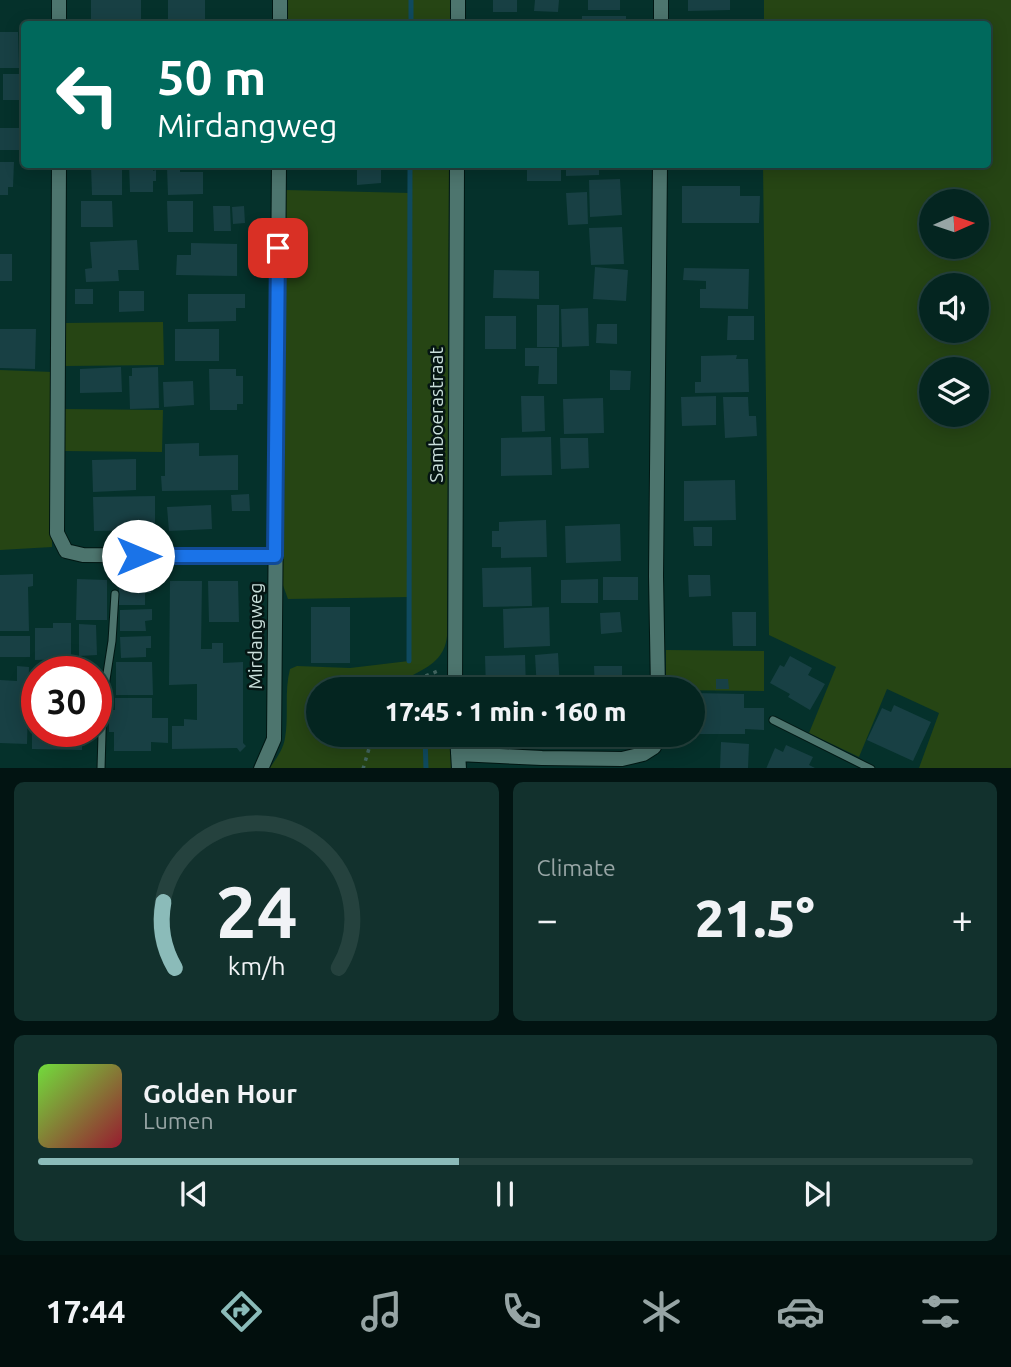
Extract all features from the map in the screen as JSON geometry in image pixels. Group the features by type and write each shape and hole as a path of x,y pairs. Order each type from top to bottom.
{"street":[{"path":"59,0 59,21"},
{"path":"280,21 281,0"},
{"path":"458,0 458,21"},
{"path":"661,0 661,21"},
{"path":"59,168 57,533 66,551 83,555 275,556"},
{"name":"Mirdangweg","path":"261,768 274,739 279,168"},
{"name":"Samboerastraat","path":"454,677 457,168"},
{"path":"658,677 656,576 660,168"},
{"path":"459,761 622,759 643,754 654,747"}],"lane":[{"path":"101,768 103,699 112,641 115,594"},
{"path":"773,720 872,768"}],"path":[{"path":"423,677 453,666"},
{"path":"363,768 369,747"}],"green space":[{"path":"288,0 450,0 450,21 288,21"},
{"path":"764,0 1011,0 1011,768 919,768 939,713 887,689 859,757 809,733 836,667 769,635 763,168 991,168 991,21 764,21"},
{"path":"410,168 449,168 446,643 436,660 414,677 306,677 306,747 452,747 453,768 270,768 285,738 290,669 297,666 350,668 409,661 409,597 288,599 281,580 286,190 410,193"},
{"path":"163,322 164,365 65,366 64,323"},
{"path":"0,370 53,372 52,547 0,550"},
{"path":"62,409 163,410 162,452 62,451"},
{"path":"666,650 764,651 764,691 705,690 705,677 666,677"}],"building":[{"path":"91,0 141,0 141,21 91,21"},
{"path":"168,0 205,0 205,21 168,21"},
{"path":"493,0 517,0 517,12 493,12"},
{"path":"535,0 559,0 558,12 534,11"},
{"path":"588,0 620,0 620,10 588,10"},
{"path":"688,0 730,0 730,10 688,11"},
{"path":"582,16 626,16 626,21 582,21"},
{"path":"0,32 18,32 19,68 0,68"},
{"path":"3,74 21,74 21,100 3,100"},
{"path":"0,128 21,128 21,150 0,150"},
{"path":"0,162 14,162 13,187 8,187 8,195 0,195"},
{"path":"91,168 122,169 122,195 92,195"},
{"path":"129,168 156,170 153,192 130,192"},
{"path":"167,168 180,168 180,172 203,172 203,194 168,195"},
{"path":"357,168 381,168 381,183 357,185"},
{"path":"527,168 561,168 561,181 527,181"},
{"path":"566,168 599,168 599,175 566,176"},
{"path":"680,168 731,168 731,170"},
{"path":"620,179 622,215 590,217 589,180"},
{"path":"682,186 740,186 740,196 760,196 759,223 682,223"},
{"path":"587,192 588,224 568,225 566,193"},
{"path":"81,201 112,201 113,227 81,227"},
{"path":"167,201 193,201 193,232 168,232"},
{"path":"213,206 230,206 231,231 214,231"},
{"path":"244,206 245,223 233,224 232,207"},
{"path":"622,227 624,264 591,265 589,228"},
{"path":"137,240 139,270 118,270 119,281 86,282 85,269 92,268 90,242"},
{"path":"191,243 237,244 237,276 176,275 177,255 191,255"},
{"path":"0,254 12,254 12,281 0,281"},
{"path":"595,267 628,270 626,301 593,299"},
{"path":"684,268 749,269 748,309 700,308 700,289 706,289 706,281 683,280"},
{"path":"494,270 539,271 539,299 493,298"},
{"path":"75,289 93,289 93,304 75,304"},
{"path":"119,291 144,291 144,311 119,312"},
{"path":"188,294 245,294 245,308 236,308 236,321 188,322"},
{"path":"537,305 559,305 559,347 537,347"},
{"path":"588,308 589,346 562,347 561,309"},
{"path":"485,316 516,316 516,349 485,349"},
{"path":"728,316 754,316 754,340 727,340"},
{"path":"597,324 617,324 617,344 596,343"},
{"path":"0,329 36,329 35,369 0,368"},
{"path":"175,329 219,329 219,361 175,361"},
{"path":"525,348 557,348 557,384 538,384 539,366 525,366"},
{"path":"737,355 736,359 748,359 749,392 695,393 695,382 701,382 701,356"},
{"path":"121,367 122,392 80,393 80,369"},
{"path":"158,367 159,408 130,409 129,376 132,376 132,368"},
{"path":"209,369 236,369 236,376 243,376 243,404 237,404 237,410 210,410"},
{"path":"610,370 631,371 630,390 610,390"},
{"path":"193,381 194,405 164,407 163,382"},
{"path":"521,396 544,396 545,431 522,432"},
{"path":"716,396 716,425 682,426 681,397"},
{"path":"723,397 748,397 749,416 756,416 757,436 725,438"},
{"path":"603,398 604,433 564,434 563,399"},
{"path":"551,437 552,475 501,476 501,438"},
{"path":"560,438 588,438 589,468 561,469"},
{"path":"199,443 199,456 238,455 238,490 162,491 165,444"},
{"path":"136,459 136,490 93,492 92,460"},
{"path":"735,480 736,520 684,521 684,481"},
{"path":"249,494 250,511 232,511 231,495"},
{"path":"155,496 155,530 94,531 93,497"},
{"path":"211,505 212,529 169,531 167,507"},
{"path":"546,520 547,557 501,558 501,547 492,547 492,531 499,531 499,522"},
{"path":"620,524 621,561 566,563 565,526"},
{"path":"693,527 712,527 712,546 694,546"},
{"path":"531,567 532,606 483,607 482,568"},
{"path":"33,574 33,586 28,587 29,631 0,631 0,575"},
{"path":"688,575 710,575 711,596 689,597"},
{"path":"603,577 638,577 638,600 603,600"},
{"path":"77,579 107,580 107,620 76,620"},
{"path":"598,579 598,603 561,603 561,580"},
{"path":"151,581 151,593 145,593 145,605 119,605 119,582"},
{"path":"170,581 202,581 201,649 212,649 212,643 223,643 223,663 243,662 243,743 246,746 240,752 237,748 172,749 172,726 184,726 184,719 197,720 197,684 169,685"},
{"path":"208,581 238,581 239,622 209,622"},
{"path":"311,607 350,607 350,663 311,663"},
{"path":"549,607 550,646 504,648 503,609"},
{"path":"152,609 152,620 145,621 146,631 120,631 120,610"},
{"path":"620,612 622,632 601,634 600,613"},
{"path":"732,612 756,612 756,646 733,646"},
{"path":"53,623 71,623 71,656 35,656 35,628 53,628"},
{"path":"79,624 96,625 97,655 79,656"},
{"path":"0,636 30,636 30,656 0,657"},
{"path":"151,636 151,648 146,648 146,657 121,658 120,637"},
{"path":"558,653 559,677 536,677 535,655"},
{"path":"525,655 526,677 486,677 485,656"},
{"path":"790,656 812,668 808,675 825,684 810,710 770,683 780,665 784,667"},
{"path":"116,662 152,662 153,695 116,695"},
{"path":"17,666 21,666 21,744 0,743 0,680 17,681"},
{"path":"594,666 622,666 622,677 594,677"},
{"path":"716,679 728,679 729,689 716,689"},
{"path":"705,693 744,694 744,708 764,708 764,730 745,729 745,734 705,734"},
{"path":"115,698 152,698 152,718 168,718 168,743 151,742 151,751 114,751 112,710 115,710"},
{"path":"894,705 931,722 913,761 867,740 882,708 891,712"},
{"path":"721,742 749,744 748,768 720,768"},
{"path":"786,745 813,757 809,765 815,768 766,768 775,748 783,752"},
{"path":"32,747 82,747 82,750"}],"waterway":[{"path":"411,0 411,21"},
{"path":"409,661 410,168"},
{"path":"425,747 426,768"}],"route":[{"path":"138,556 275,556 278,248"}]}
